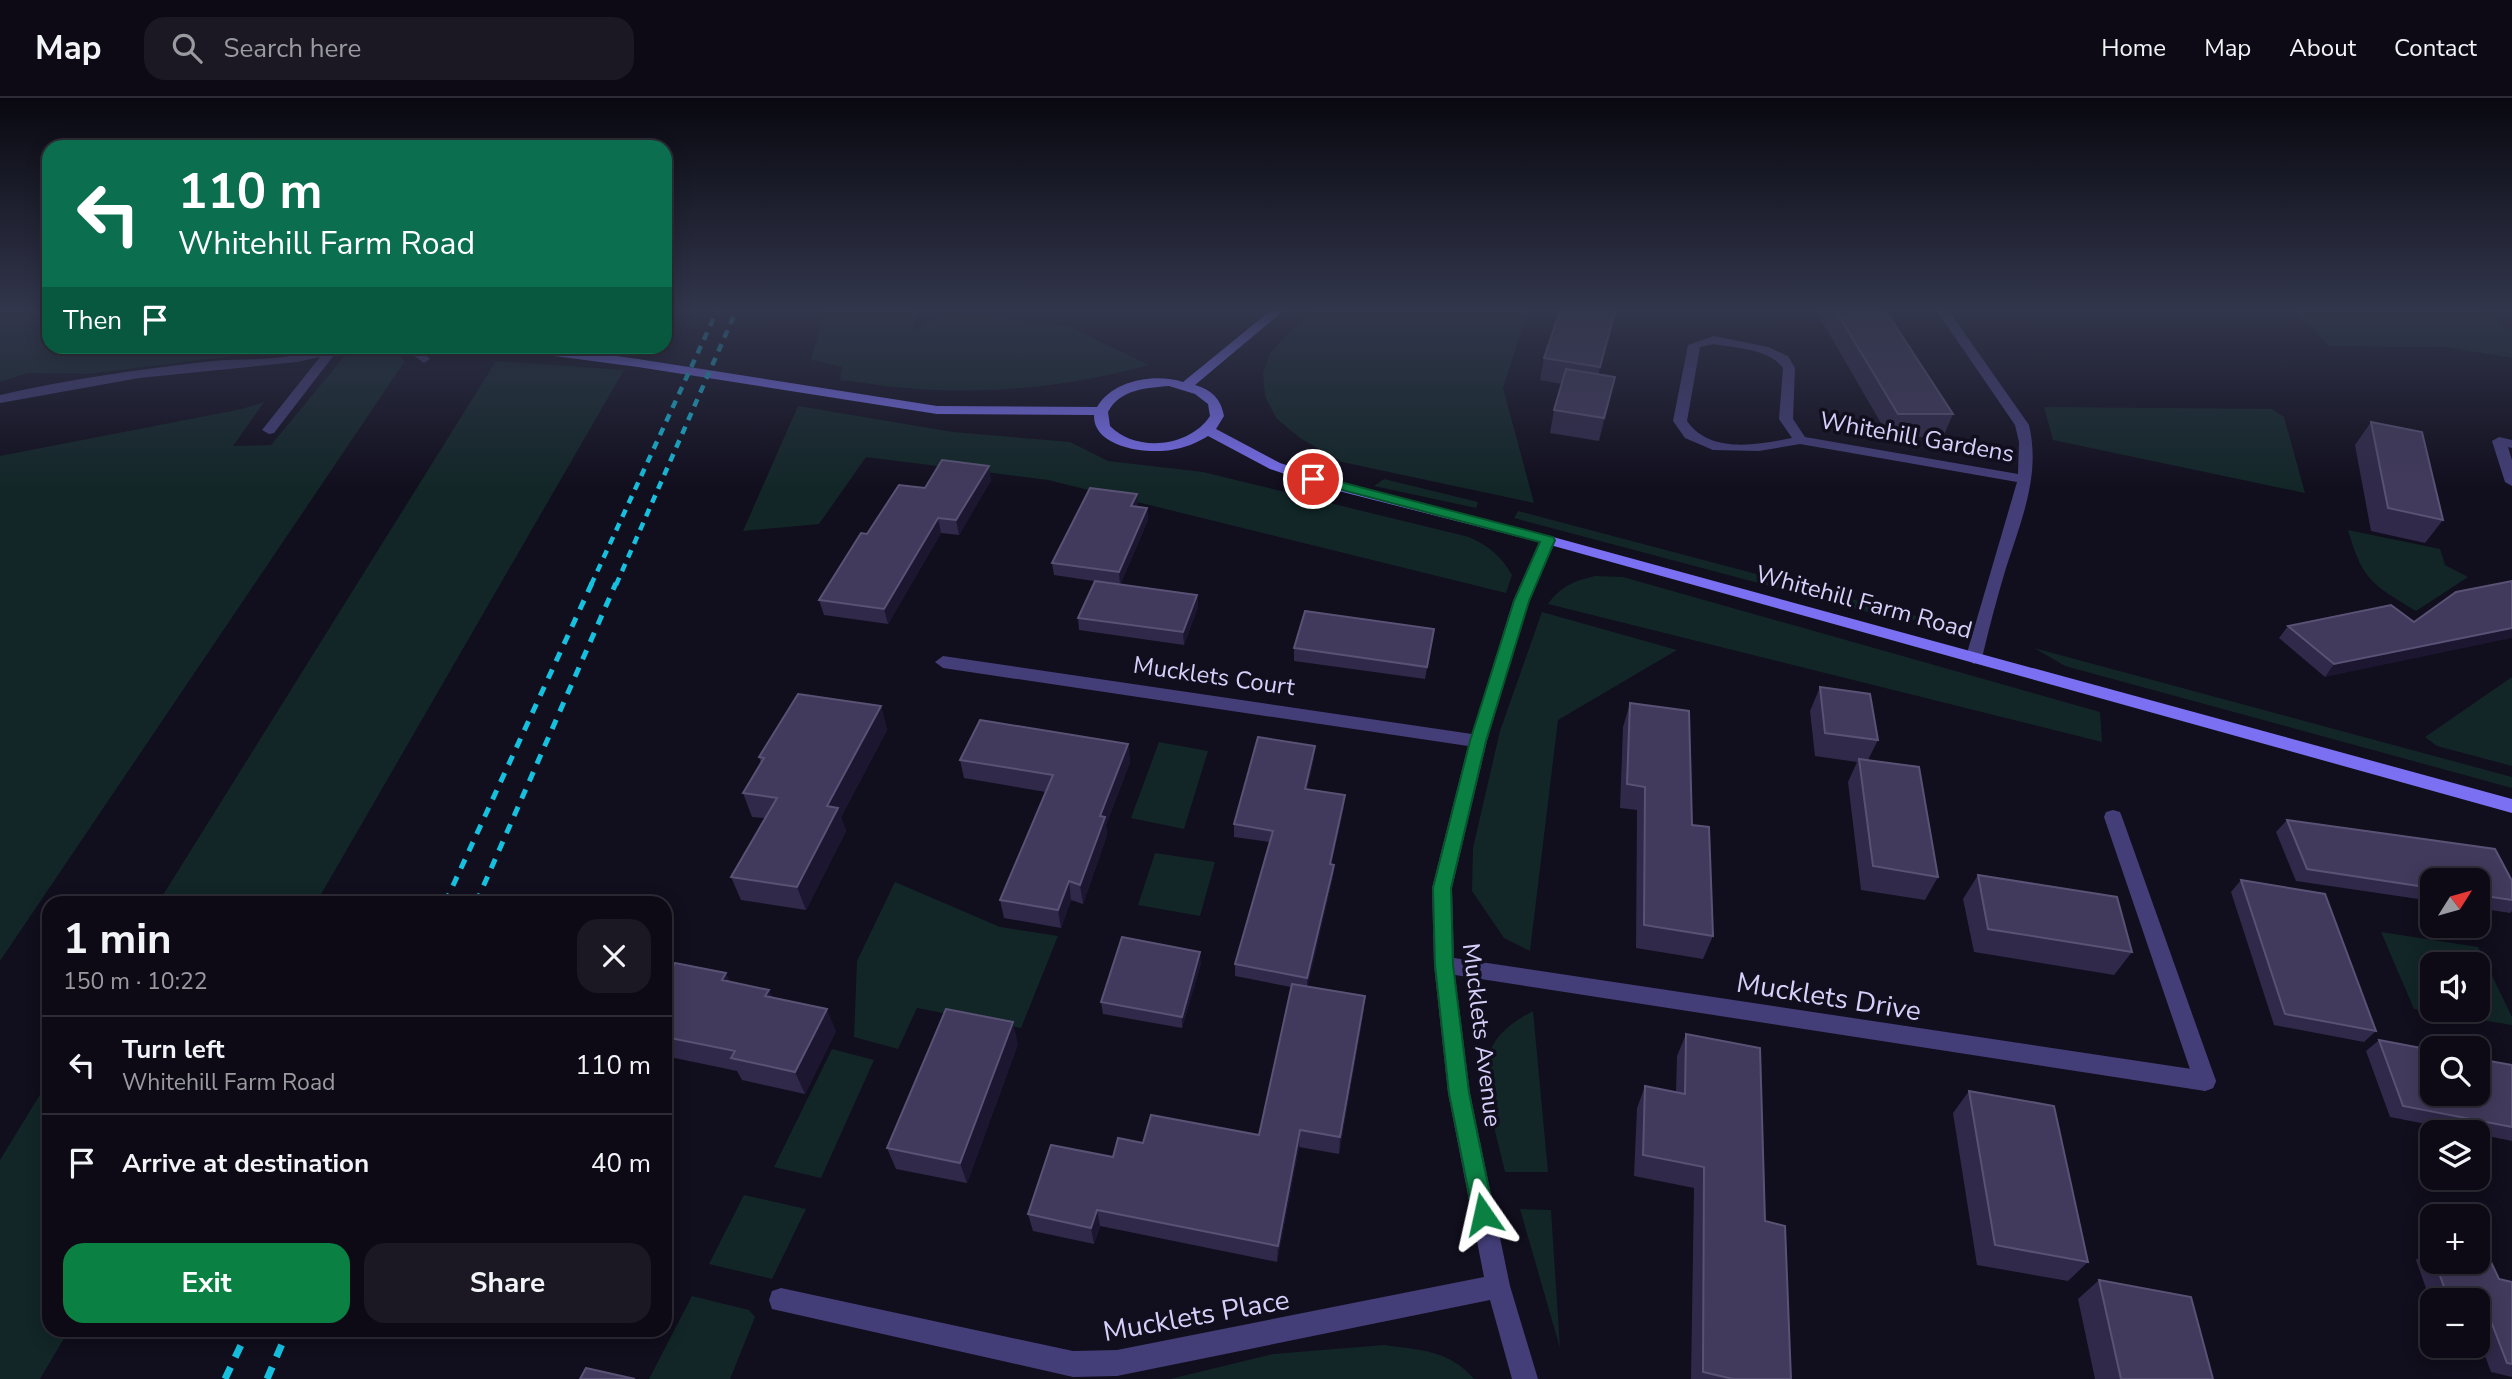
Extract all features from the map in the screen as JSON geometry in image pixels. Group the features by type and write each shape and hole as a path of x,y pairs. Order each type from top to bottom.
{"street":[{"path":"0,399 50,388 174,371"},
{"path":"269,430 315,371"},
{"path":"682,371 937,410 1100,411"},
{"path":"1187,385 1204,371"},
{"name":"Whitehill Gardens","path":"1689,371 1680,421 1692,436 1719,446 1764,449 1800,440 2025,479"},
{"name":"Whitehill Gardens","path":"1789,371 1786,419 1800,440"},
{"name":"Whitehill Gardens","path":"1974,658 1980,628 2025,479 2027,440 2022,425 1984,371"},
{"path":"1160,383 1187,385 1200,390 1216,405 1218,413 1216,422 1209,431 1196,439 1179,445 1139,446 1121,441 1108,432 1101,422 1100,411 1107,401 1133,386 1160,383"},
{"name":"Whitehill Farm Road","path":"1209,431 1275,466 1332,485 1548,540 2512,806"},
{"path":"2512,444 2499,441 2512,482"},
{"name":"Mucklets Avenue","path":"1525,1379 1498,1286 1459,1093 1444,965 1442,888 1478,741 1521,601 1548,540"},
{"name":"Mucklets Court","path":"943,662 1478,741"},
{"name":"Mucklets Drive","path":"1444,965 2205,1081 2113,817"},
{"name":"Mucklets Place","path":"781,1300 1073,1364 1117,1363 1498,1286"}],"green space":[{"path":"0,371 114,371 88,374 28,373 0,382"},
{"path":"332,371 398,371 0,961 0,456 242,409 264,402 233,446 271,445"},
{"path":"490,371 624,371 320,896 162,896"},
{"path":"841,371 1123,371 1070,382 963,391 840,380"},
{"path":"1264,371 1509,371 1503,388 1534,503 1342,462 1300,438 1276,418 1265,396"},
{"path":"798,406 953,432 1070,442 1108,461 1203,472 1469,537 1494,552 1512,575 1506,593 1048,480 866,457 819,524 743,531"},
{"path":"2044,407 2272,409 2284,417 2305,493 2053,440"},
{"path":"1384,479 1478,502 1476,508 1374,486"},
{"path":"1518,511 1931,620 1894,619 1514,518"},
{"path":"2348,530 2440,549 2445,565 2468,577 2416,611 2371,579 2359,560"},
{"path":"1595,576 1623,577 2100,712 2102,742 1548,604 1568,585"},
{"path":"1542,612 1677,650 1558,720 1530,951 1504,938 1472,891 1473,848 1500,731"},
{"path":"2034,648 2512,777 2512,788 2065,666"},
{"path":"2512,677 2512,766 2437,746 2425,737"},
{"path":"1159,742 1208,751 1184,829 1131,818"},
{"path":"1155,853 1215,862 1200,916 1138,905"},
{"path":"895,882 1000,927 1058,936 1021,1028 917,1008 898,1049 854,1037 857,961"},
{"path":"2381,932 2478,947 2480,952 2420,952 2420,1010 2414,1009"},
{"path":"2490,972 2512,1017 2512,1025 2490,1021"},
{"path":"1533,1011 1548,1172 1505,1172 1490,1109 1488,1060 1500,1035"},
{"path":"832,1049 874,1060 821,1178 774,1167"},
{"path":"42,1091 42,1337 65,1337 40,1379 0,1379 0,1160"},
{"path":"744,1195 806,1209 772,1279 709,1264"},
{"path":"1520,1209 1551,1210 1560,1348"},
{"path":"692,1296 749,1310 755,1317 730,1379 649,1379"},
{"path":"1384,1345 1422,1350 1444,1357 1465,1369 1474,1379 1170,1379 1273,1354"}],"building":[{"path":"1565,371 1615,377 1604,418 1554,410"},
{"path":"1872,371 1925,371 1953,414 1898,414"},
{"path":"2371,422 2422,432 2443,520 2388,508"},
{"path":"942,460 989,466 956,520 938,518 884,609 819,600 861,533 867,534 899,485 925,488"},
{"path":"1090,488 1137,494 1131,506 1147,508 1119,572 1052,563"},
{"path":"1095,581 1197,595 1183,632 1078,618"},
{"path":"2512,581 2512,628 2334,664 2288,626 2391,605 2414,622 2456,592"},
{"path":"1305,611 1434,629 1427,667 1294,648"},
{"path":"1820,687 1870,694 1878,740 1825,733"},
{"path":"798,694 881,706 827,806 838,808 797,887 731,877 777,798 743,793 764,758 759,757"},
{"path":"1630,703 1689,711 1692,825 1709,827 1713,936 1644,925 1645,787 1627,784"},
{"path":"980,720 1128,744 1100,816 1105,817 1080,885 1069,881 1058,910 1000,900 1053,775 960,760"},
{"path":"1258,737 1315,746 1305,789 1345,795 1330,864 1334,865 1307,978 1235,964 1273,831 1234,824"},
{"path":"1859,759 1919,767 1938,877 1873,866"},
{"path":"2287,820 2495,849 2512,881 2512,900 2490,897 2490,868 2420,868 2420,886 2307,869"},
{"path":"1978,875 2117,897 2132,952 1988,929"},
{"path":"2241,880 2325,894 2376,1031 2285,1014"},
{"path":"1122,937 1200,952 1182,1017 1101,1002"},
{"path":"675,963 726,973 722,980 769,990 765,996 827,1009 795,1072 731,1058 735,1051 672,1038 672,968"},
{"path":"1292,984 1365,996 1340,1137 1300,1130 1278,1246 1097,1210 1091,1228 1028,1214 1051,1145 1113,1157 1118,1138 1143,1143 1151,1115 1259,1135"},
{"path":"946,1009 1013,1022 960,1163 887,1148"},
{"path":"1686,1034 1760,1048 1765,1221 1785,1226 1791,1379 1733,1379 1703,1372 1704,1167 1643,1155 1645,1086 1685,1094"},
{"path":"2379,1040 2420,1048 2420,1106 2490,1106 2490,1061 2512,1065 2512,1127 2490,1123 2490,1120 2476,1120 2403,1106"},
{"path":"1969,1091 2054,1106 2088,1262 1995,1245"},
{"path":"2490,1262 2499,1279 2512,1282 2512,1364 2507,1363 2490,1319 2490,1288 2444,1288 2439,1274 2490,1274"},
{"path":"2099,1280 2191,1297 2213,1379 2121,1379"},
{"path":"586,1368 635,1379 580,1379"}],"railway":[{"path":"591,585 690,371"},
{"path":"616,585 710,371"},
{"path":"448,896 592,583"},
{"path":"479,896 616,583"},
{"path":"225,1379 245,1337"},
{"path":"267,1379 285,1337"}],"route":[{"path":"1313,479 1548,540 1521,601 1478,741 1453,833 1442,888 1444,965 1459,1093 1483,1214"}]}
